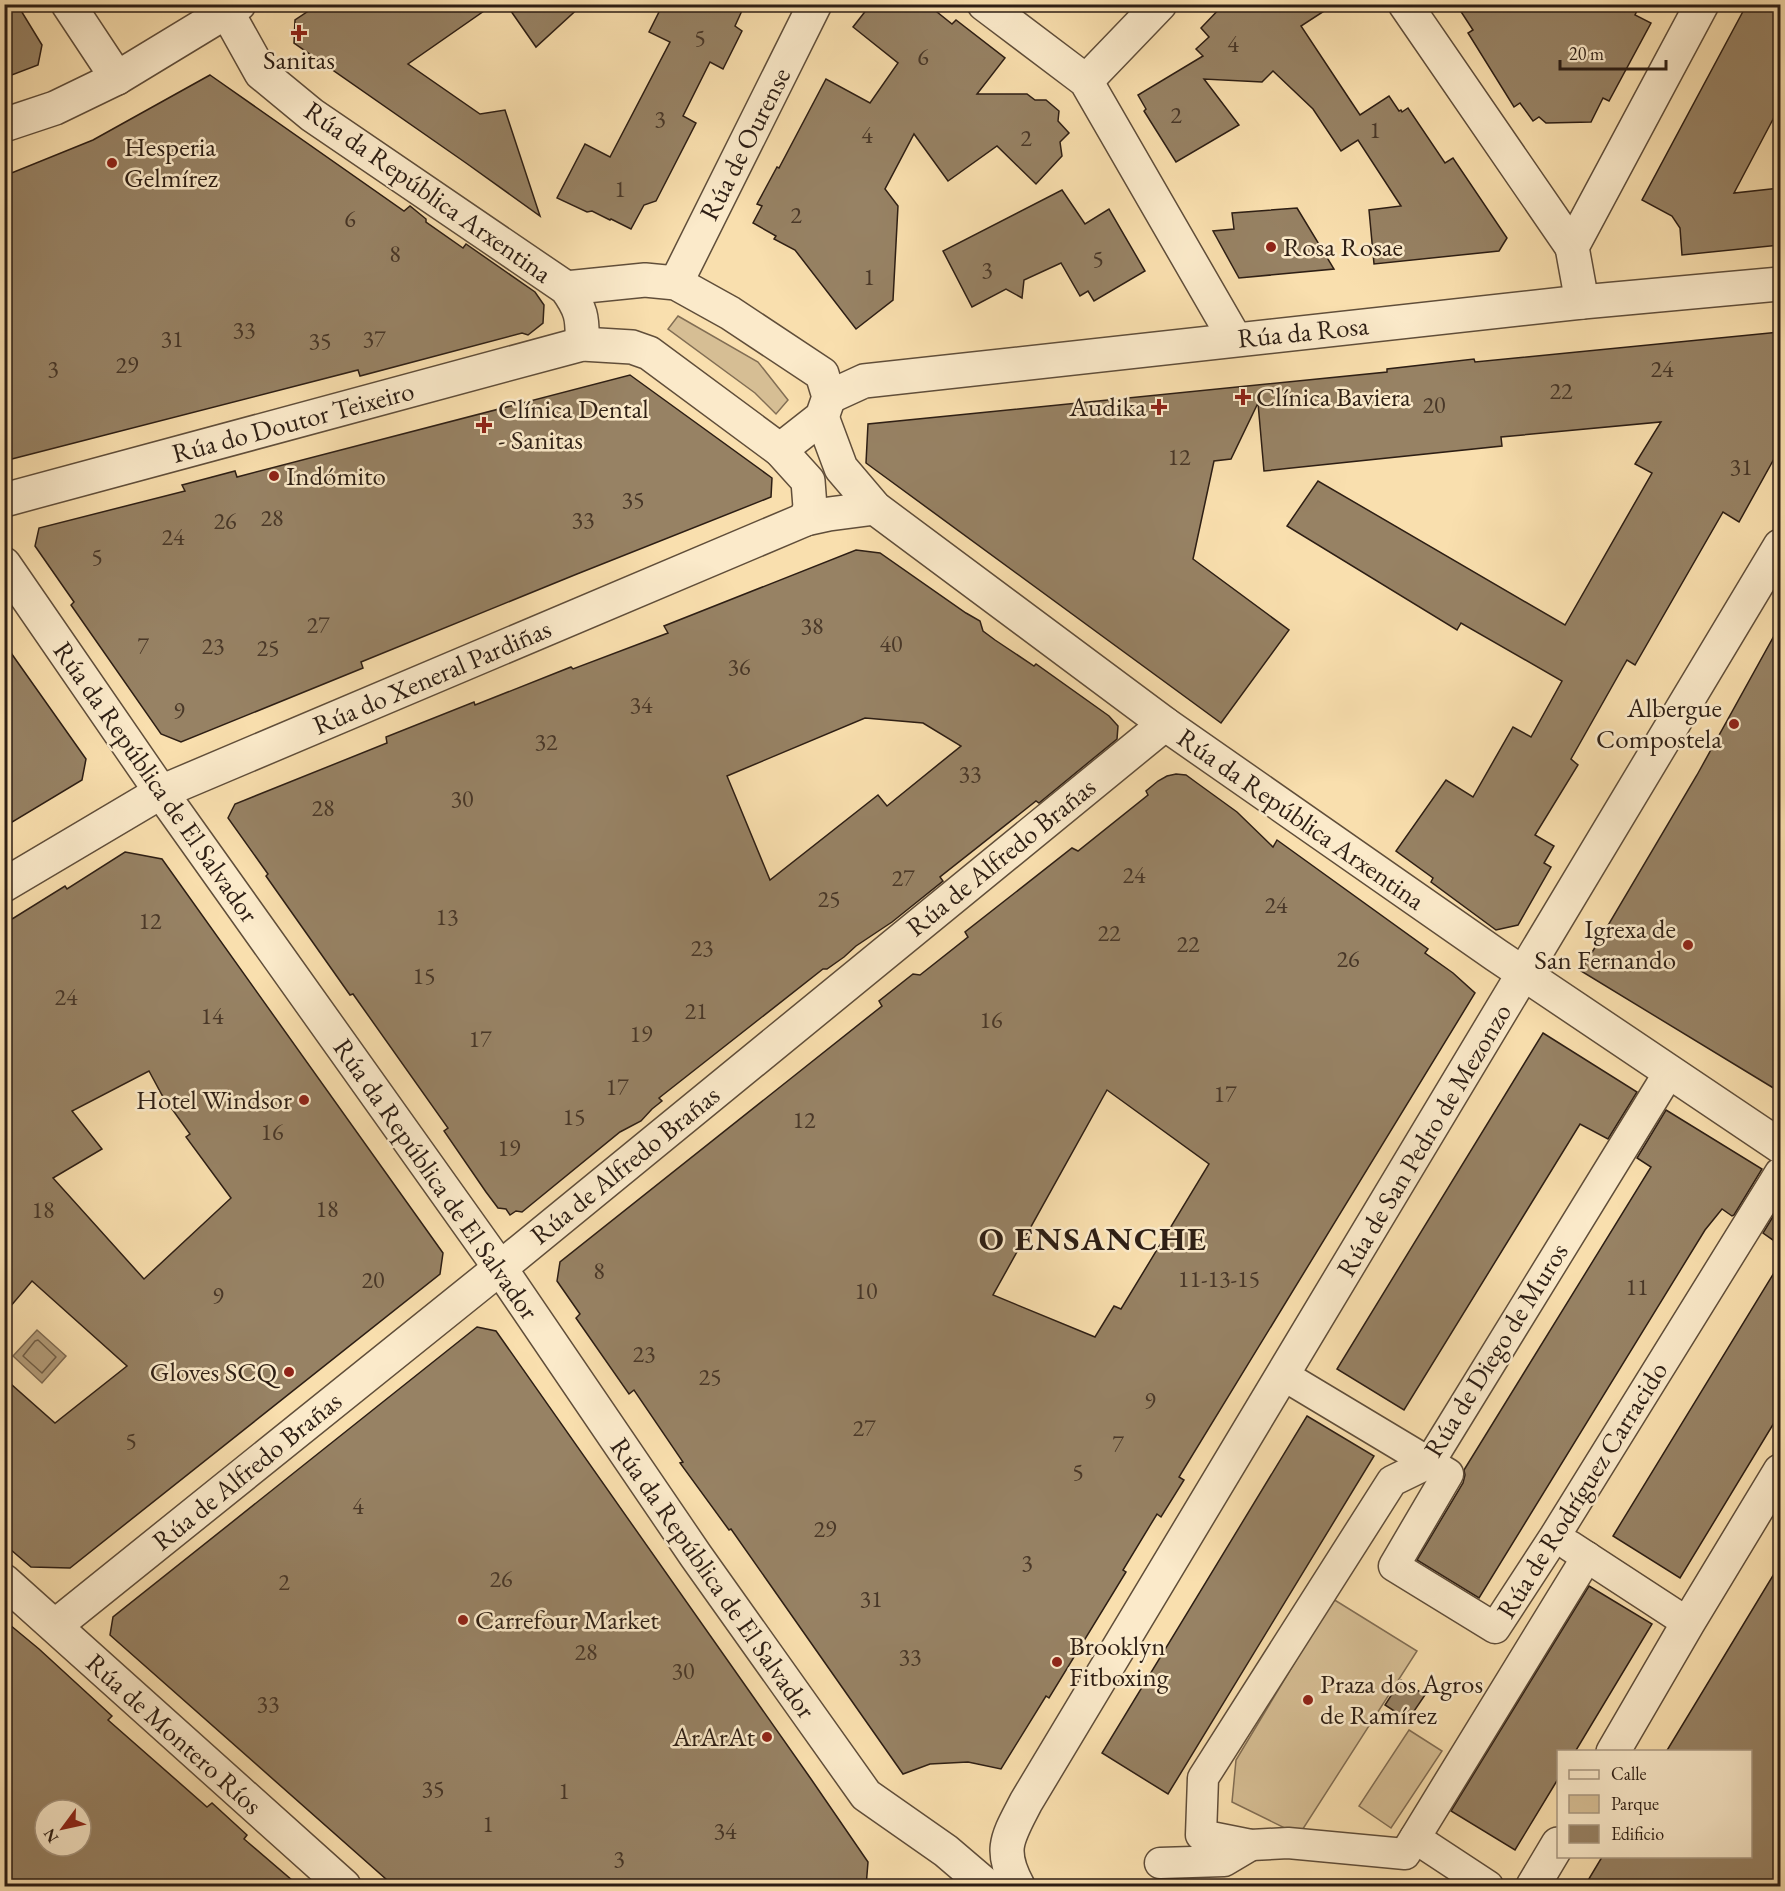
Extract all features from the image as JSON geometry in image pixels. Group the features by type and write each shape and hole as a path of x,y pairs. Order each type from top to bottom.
{"street":[{"path":"68,4 117,78"},
{"name":"Rúa de Ourense","path":"676,284 815,4"},
{"path":"984,4 1086,81 1235,339"},
{"path":"1086,81 1160,4"},
{"path":"1405,4 1572,247 1582,302"},
{"path":"1572,247 1702,4"},
{"path":"4,124 54,108 117,78 233,8"},
{"name":"Rúa da República Arxentina","path":"233,8 261,73 304,108 566,288"},
{"path":"582,344 583,326 579,307 566,288 645,280 676,284"},
{"name":"Rúa da República Arxentina","path":"676,284 730,313 822,374 825,407 841,468 875,508 1164,724 1525,974 1780,1146"},
{"name":"Rúa da Rosa","path":"780,450 825,407 864,381 1582,302 1780,284"},
{"name":"Rúa do Doutor Teixeiro","path":"4,500 582,344 632,347 649,353 780,450 808,481 810,507 806,519"},
{"name":"Rúa do Xeneral Pardiñas","path":"4,885 160,792 806,519 875,508"},
{"name":"Rúa de San Pedro de Mezonzo","path":"1018,1887 1010,1871 1006,1850 1009,1836 1026,1803 1780,546"},
{"name":"Rúa da República de El Salvador","path":"4,564 160,792 500,1268 696,1556 866,1795 946,1851 987,1887"},
{"name":"Rúa de Alfredo Brañas","path":"56,1626 500,1268 1164,724"},
{"name":"Rúa de Diego de Muros","path":"1251,1845 1201,1835 1203,1778 1392,1481 1429,1463 1670,1071"},
{"name":"Rúa de Rodríguez Carracido","path":"1429,1463 1448,1474 1394,1566 1495,1628 1555,1536 1780,1173"},
{"path":"1283,1375 1429,1463"},
{"path":"1614,1750 1780,1471"},
{"path":"1555,1536 1688,1623"},
{"path":"1160,1863 1224,1861 1251,1845 1288,1843 1405,1854 1587,1557"},
{"name":"Rúa de Montero Ríos","path":"4,1581 344,1887"},
{"path":"1415,1838 1488,1887"},
{"path":"1533,1887 1557,1846"}],"green space":[{"path":"678,316 758,362 788,400 776,414 755,393 668,329"},
{"path":"1333,1599 1417,1651 1299,1835 1232,1802 1236,1760"},
{"path":"1409,1730 1442,1751 1391,1828 1359,1806"}],"water":[{"path":"37,1330 66,1356 42,1383 13,1356"}],"building":[{"path":"4,4 17,4 42,45 38,65 4,78"},
{"path":"319,4 494,4 408,64 480,114 505,110 540,216 294,43 295,20"},
{"path":"506,4 583,4 536,47"},
{"path":"663,4 745,4 735,26 742,31 723,69 710,62 683,116 696,123 656,201 644,205 631,229 557,198 585,144 610,157 670,42 649,32"},
{"path":"871,4 927,4 952,24 956,20 1005,58 977,94 1027,94 1035,100 1046,100 1059,111 1058,121 1069,133 1060,142 1062,156 1036,184 997,146 948,181 914,134 885,189 898,206 893,300 856,329 795,250 774,239 776,236 753,223 762,206 757,204 777,167 779,168 826,79 870,103 898,63 853,27"},
{"path":"1224,4 1335,4 1301,26 1352,103 1360,115 1389,96 1399,111 1402,112 1408,108 1445,163 1453,158 1507,238 1499,251 1374,264 1369,210 1401,206 1358,140 1341,151 1313,109 1273,71 1262,82 1204,79 1239,125 1176,162 1144,111 1146,109 1138,95 1203,56 1196,49 1209,37 1201,28"},
{"path":"1456,4 1640,4 1635,15 1651,23 1609,101 1603,98 1591,122 1546,123 1539,117 1533,121 1520,103 1514,107 1468,33 1473,30"},
{"path":"1747,4 1780,4 1780,106 1734,193 1780,188 1780,245 1682,255 1680,228 1672,216 1642,200"},
{"path":"210,75 404,211 410,206 426,219 426,222 463,248 466,244 535,292 544,305 543,323 528,335 522,333 360,376 358,370 4,461 4,176 93,140"},
{"path":"1062,190 1085,224 1109,209 1145,271 1094,301 1088,291 1080,296 1061,263 1024,280 1022,298 1006,289 972,307 943,251"},
{"name":"Rosa Rosae","path":"1297,208 1334,269 1239,278 1213,231 1234,229 1232,213"},
{"path":"1780,332 1780,448 1739,522 1723,512 1635,665 1627,660 1571,759 1578,765 1535,835 1554,846 1544,863 1551,867 1518,925 1496,930 1431,882 1433,878 1396,851 1446,780 1473,797 1513,727 1531,737 1562,681 1461,623 1457,630 1287,526 1318,481 1565,625 1652,473 1635,464 1661,422 1501,437 1502,446 1264,471 1258,403 1231,459 1214,461 1193,559 1289,630 1221,723 866,463 868,424 1387,372 1387,369 1474,359 1475,362"},
{"path":"630,375 772,478 771,497 361,662 363,668 181,742 161,734 71,605 74,602 35,546 39,528 185,491 182,485 235,471 237,477"},
{"path":"856,550 880,553 980,621 983,631 995,640 1034,666 1036,664 1109,716 1118,726 1117,739 1039,803 1036,801 940,877 943,881 892,922 827,969 823,969 659,1098 662,1101 641,1121 620,1132 522,1212 516,1211 510,1215 506,1209 498,1208 486,1192 444,1131 448,1128 353,994 350,995 228,818 235,804 387,743 386,737 474,702 475,705 571,667 573,669 668,633 664,626","holes":["865,718 923,723 961,746 887,806 878,795 770,880 727,776"]},
{"name":"Igrexa de San Fernando","path":"1780,625 1780,1092 1581,971 1697,775"},
{"path":"4,643 86,759 82,780 4,827"},
{"path":"1186,775 1237,812 1273,847 1277,840 1428,949 1425,953 1453,973 1475,993 1179,1477 1184,1480 1161,1517 1157,1514 1123,1570 1126,1572 1049,1698 1046,1696 1001,1769 968,1762 930,1764 903,1774 731,1529 729,1530 680,1463 683,1462 634,1390 629,1394 576,1318 580,1314 557,1281 560,1262 882,1006 879,1001 913,974 920,975 968,937 965,932 1072,848 1078,851 1148,795 1146,791 1167,776","holes":["1107,1090 1209,1164 1121,1309 1114,1306 1095,1337 993,1295"]},
{"path":"125,852 162,859 443,1253 440,1274 70,1568 31,1567 4,1544 4,1378 55,1423 127,1366 32,1281 4,1314 4,924 65,886 67,889","holes":["149,1071 162,1095 190,1134 186,1137 231,1198 144,1279 53,1178 102,1149 72,1111"]},
{"path":"1543,1033 1637,1092 1608,1139 1580,1124 1404,1410 1337,1369"},
{"path":"1666,1110 1762,1169 1734,1215 1722,1209 1705,1230 1479,1598 1417,1560 1463,1483 1464,1470 1651,1167 1637,1158"},
{"path":"1780,1205 1780,1245 1763,1233"},
{"path":"1780,1263 1780,1413 1680,1578 1613,1536"},
{"path":"477,1327 496,1331 811,1779 868,1862 866,1887 395,1887 110,1635 113,1617"},
{"path":"1307,1416 1374,1456 1168,1794 1102,1753"},
{"path":"1780,1564 1780,1887 1584,1887 1601,1858 1752,1858 1752,1750 1667,1750"},
{"path":"1589,1586 1652,1624 1576,1750 1557,1750 1557,1781 1515,1850 1451,1811"},
{"path":"4,1620 112,1716 108,1720 207,1807 212,1803 247,1835 244,1839 300,1887 4,1887"},
{"path":"1401,1680 1425,1695 1408,1720 1385,1705"}],"place":[{"name":"Sanitas","path":"299,33"},
{"name":"Hesperia Gelmírez","path":"112,163"},
{"name":"Rosa Rosae","path":"1271,247"},
{"name":"Clínica Baviera","path":"1243,397"},
{"name":"Audika","path":"1159,407"},
{"name":"Clínica Dental - Sanitas","path":"484,425"},
{"name":"Indómito","path":"274,476"},
{"name":"Albergue Compostela","path":"1734,724"},
{"name":"Igrexa de San Fernando","path":"1688,945"},
{"name":"Hotel Windsor","path":"304,1100"},
{"name":"Gloves SCQ","path":"289,1372"},
{"name":"Carrefour Market","path":"463,1620"},
{"name":"Brooklyn Fitboxing","path":"1057,1662"},
{"name":"Praza dos Agros de Ramírez","path":"1308,1700"},
{"name":"ArArAt","path":"767,1737"}],"district":[{"name":"O ENSANCHE","path":"1093,1238"}]}
